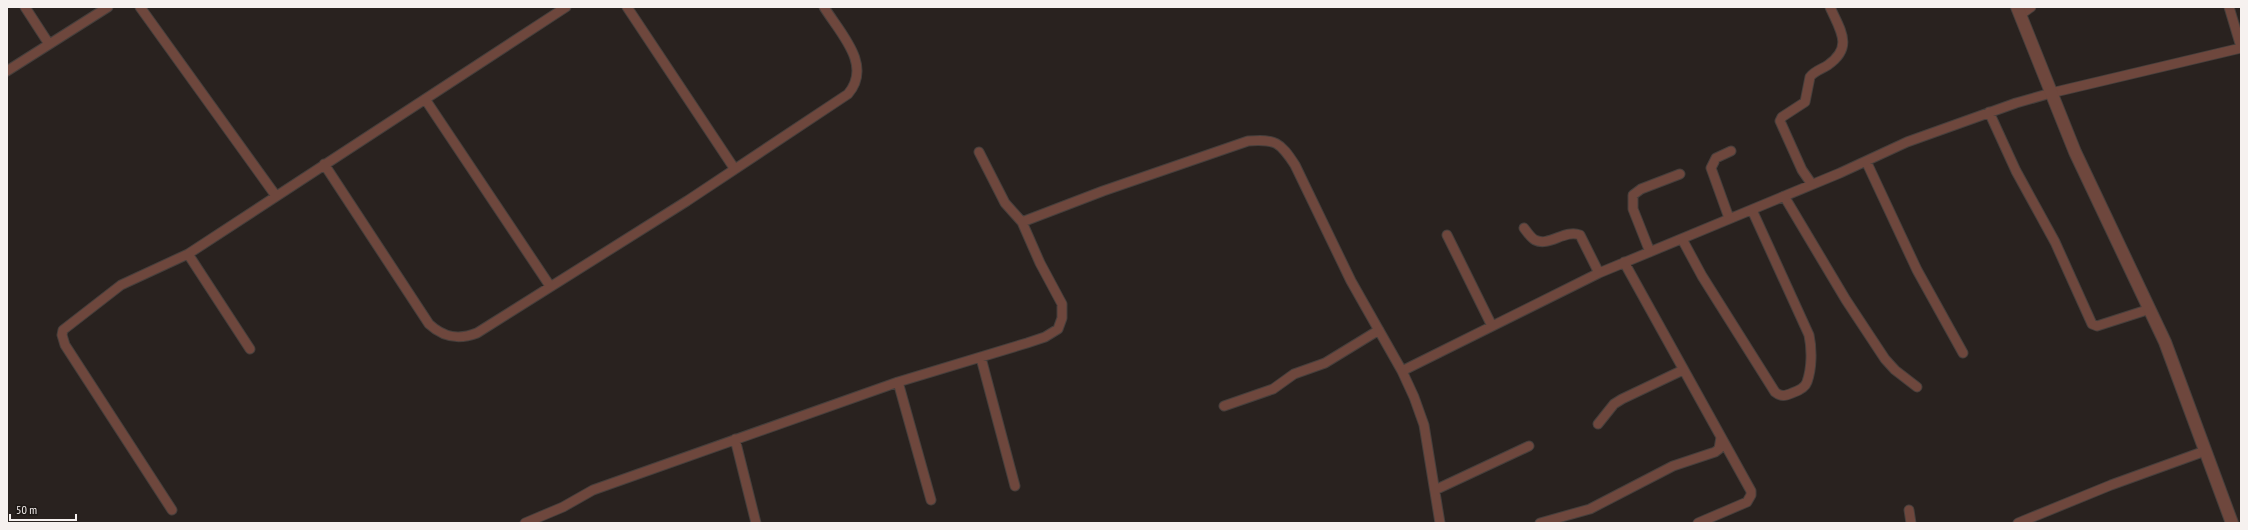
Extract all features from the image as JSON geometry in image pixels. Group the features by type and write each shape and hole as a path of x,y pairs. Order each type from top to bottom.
{"street":[{"path":"25,7 49,44"},
{"path":"7,71 108,7"},
{"path":"140,7 276,196"},
{"path":"172,510 65,345 62,335 67,326 121,285 188,254 566,7"},
{"path":"627,7 734,168"},
{"path":"324,164 429,324 437,331 457,338 477,333 688,201 734,168 848,94 853,88 858,74 856,58 824,7"},
{"path":"1811,184 1802,170 1780,122 1782,116 1805,102 1810,77 1812,74 1831,63 1842,51 1844,40 1830,7"},
{"path":"2031,7 2018,11 2075,152 2165,342 2232,523"},
{"path":"1402,371 1599,273 1729,218 1752,210 1907,142 1989,112 2051,93 2241,48 2229,7"},
{"path":"425,99 550,286"},
{"path":"1989,112 2016,170 2055,242 2092,324 2097,326 2150,309"},
{"path":"1022,222 1103,191 1248,141 1268,139 1284,148 1295,165 1351,281 1402,371 1424,425 1440,523"},
{"path":"1729,218 1711,168 1716,158 1731,151"},
{"path":"524,523 563,507 594,490 898,382 980,358 1045,336 1058,329 1062,318 1062,304 1040,263 1022,222 1005,202 979,152"},
{"path":"1866,161 1917,270 1963,353"},
{"path":"1650,252 1633,209 1633,195 1641,189 1680,174"},
{"path":"1784,196 1846,300 1885,359 1895,370 1917,387"},
{"path":"1682,239 1702,276 1775,392 1780,396 1785,396 1801,390 1807,383 1811,351 1808,335 1752,210"},
{"path":"1524,228 1534,240 1542,241 1573,233 1580,235 1599,273"},
{"path":"1447,235 1492,326"},
{"path":"188,254 250,349"},
{"path":"1624,262 1720,437 1744,477 1751,495 1747,502 1698,523"},
{"path":"1224,406 1273,389 1294,374 1325,363 1379,330"},
{"path":"980,358 1015,486"},
{"path":"1598,424 1614,404 1684,370"},
{"path":"898,382 931,500"},
{"path":"1540,523 1590,509 1673,466 1715,452 1719,448 1720,437"},
{"path":"735,439 756,523"},
{"path":"1435,490 1529,446"},
{"path":"2018,523 2111,485 2205,451"},
{"path":"1909,510 1911,523"}]}
